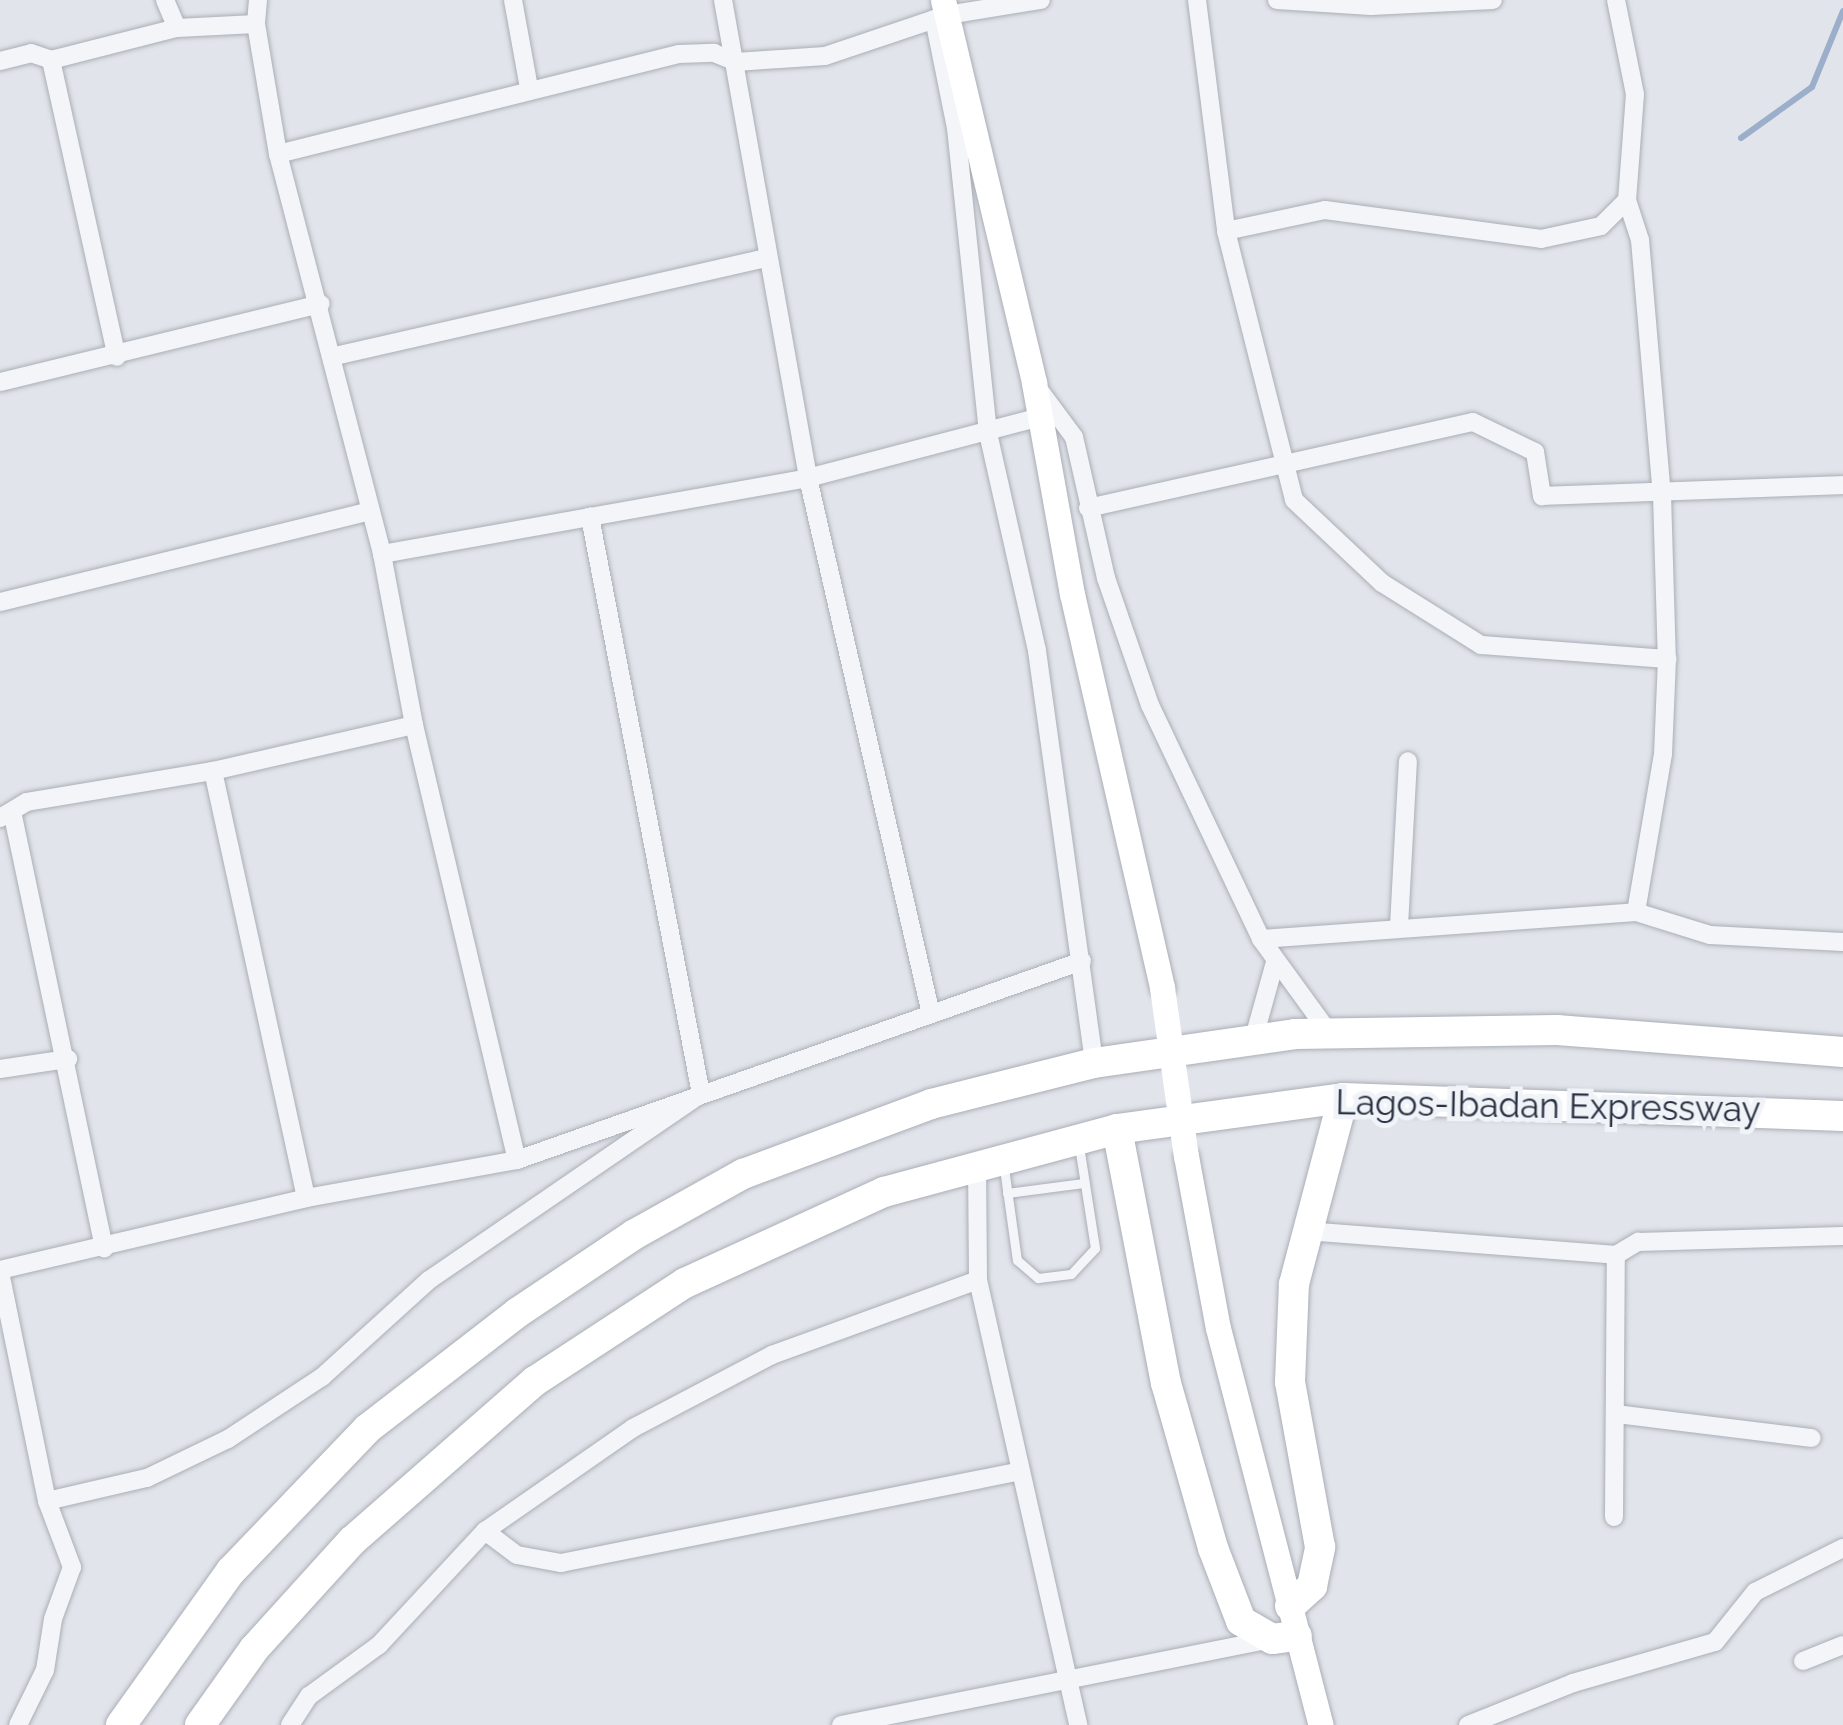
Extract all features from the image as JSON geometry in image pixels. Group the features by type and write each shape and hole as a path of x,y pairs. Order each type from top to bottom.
{"highway":[{"name":"Lagos-Ibadan Expressway","path":"121,1725 231,1571 354,1443 517,1313 743,1174 931,1104 1094,1064 1253,1041 1330,1034 1557,1030 1843,1052"},
{"name":"Lagos-Ibadan Expressway","path":"200,1725 254,1649 352,1541 535,1382 684,1282 800,1224 989,1160 1116,1128 1343,1098 1843,1116"},
{"path":"1290,1606 1312,1586 1320,1564 1290,1382 1294,1284 1343,1098"},
{"path":"1116,1128 1166,1384 1214,1548 1242,1621 1285,1637"}],"main road":[{"path":"941,11 1034,383 1072,594 1162,988 1186,1156 1218,1328 1290,1606 1285,1637 1321,1725"}],"street":[{"path":"165,0 177,28"},
{"path":"258,0 256,24 278,154 335,356 382,554 414,725 516,1160"},
{"path":"512,0 529,88"},
{"path":"723,0 808,478 931,1014"},
{"path":"278,154 529,88 680,54 714,53 736,62 825,56 941,11 1042,0"},
{"path":"1197,0 1226,231 1294,500 1382,583 1451,630 1482,644 1667,658"},
{"path":"1278,0 1493,0"},
{"path":"1616,0 1635,94 1627,200 1640,240 1662,494 1667,658 1663,754 1636,912"},
{"path":"941,11 988,432 1038,651 1094,1064"},
{"path":"0,61 31,53 51,60 177,28 256,24"},
{"path":"51,60 117,357"},
{"path":"1226,231 1325,210 1541,239 1600,226 1627,200"},
{"path":"335,356 766,258"},
{"path":"0,382 117,357 320,304"},
{"path":"1034,383 1074,437 1088,508 1150,704 1262,939 1330,1034"},
{"path":"382,554 808,478 1040,417"},
{"path":"1088,508 1473,422 1535,452 1542,496 1843,485"},
{"path":"0,602 370,511"},
{"path":"590,517 701,1094"},
{"path":"104,1249 68,1059 6,817 27,802 213,772 414,725"},
{"path":"1399,926 1408,760"},
{"path":"213,772 306,1198"},
{"path":"1262,939 1399,926 1636,912 1710,935 1843,942"},
{"path":"18,1725 45,1670 53,1618 72,1566 47,1501 0,1271 306,1198 516,1160 1082,961"},
{"path":"1253,1041 1275,962"},
{"path":"0,1069 68,1059"},
{"path":"47,1501 134,1482 228,1439 322,1377 429,1280 701,1094"},
{"path":"989,1160 978,1280 1078,1725"},
{"path":"1306,1231 1616,1254 1638,1242 1843,1236"},
{"path":"1614,1517 1616,1254"},
{"path":"290,1725 310,1696 379,1646 485,1531 633,1428 772,1355 978,1280"},
{"path":"1616,1414 1812,1438"},
{"path":"485,1531 517,1555 561,1563 1020,1472"},
{"path":"1468,1725 1515,1706 1715,1642 1754,1592 1843,1548"},
{"path":"840,1725 1068,1683 1285,1637"},
{"path":"1803,1661 1843,1646"},
{"path":"1515,1706 1522,1725"}],"lane":[{"path":"989,1160 1006,1193 1017,1260 1038,1278 1071,1274 1090,1259 1095,1248 1078,1138"},
{"path":"1006,1193 1083,1183"}],"waterway":[{"path":"1741,138 1812,87 1843,11"}]}
